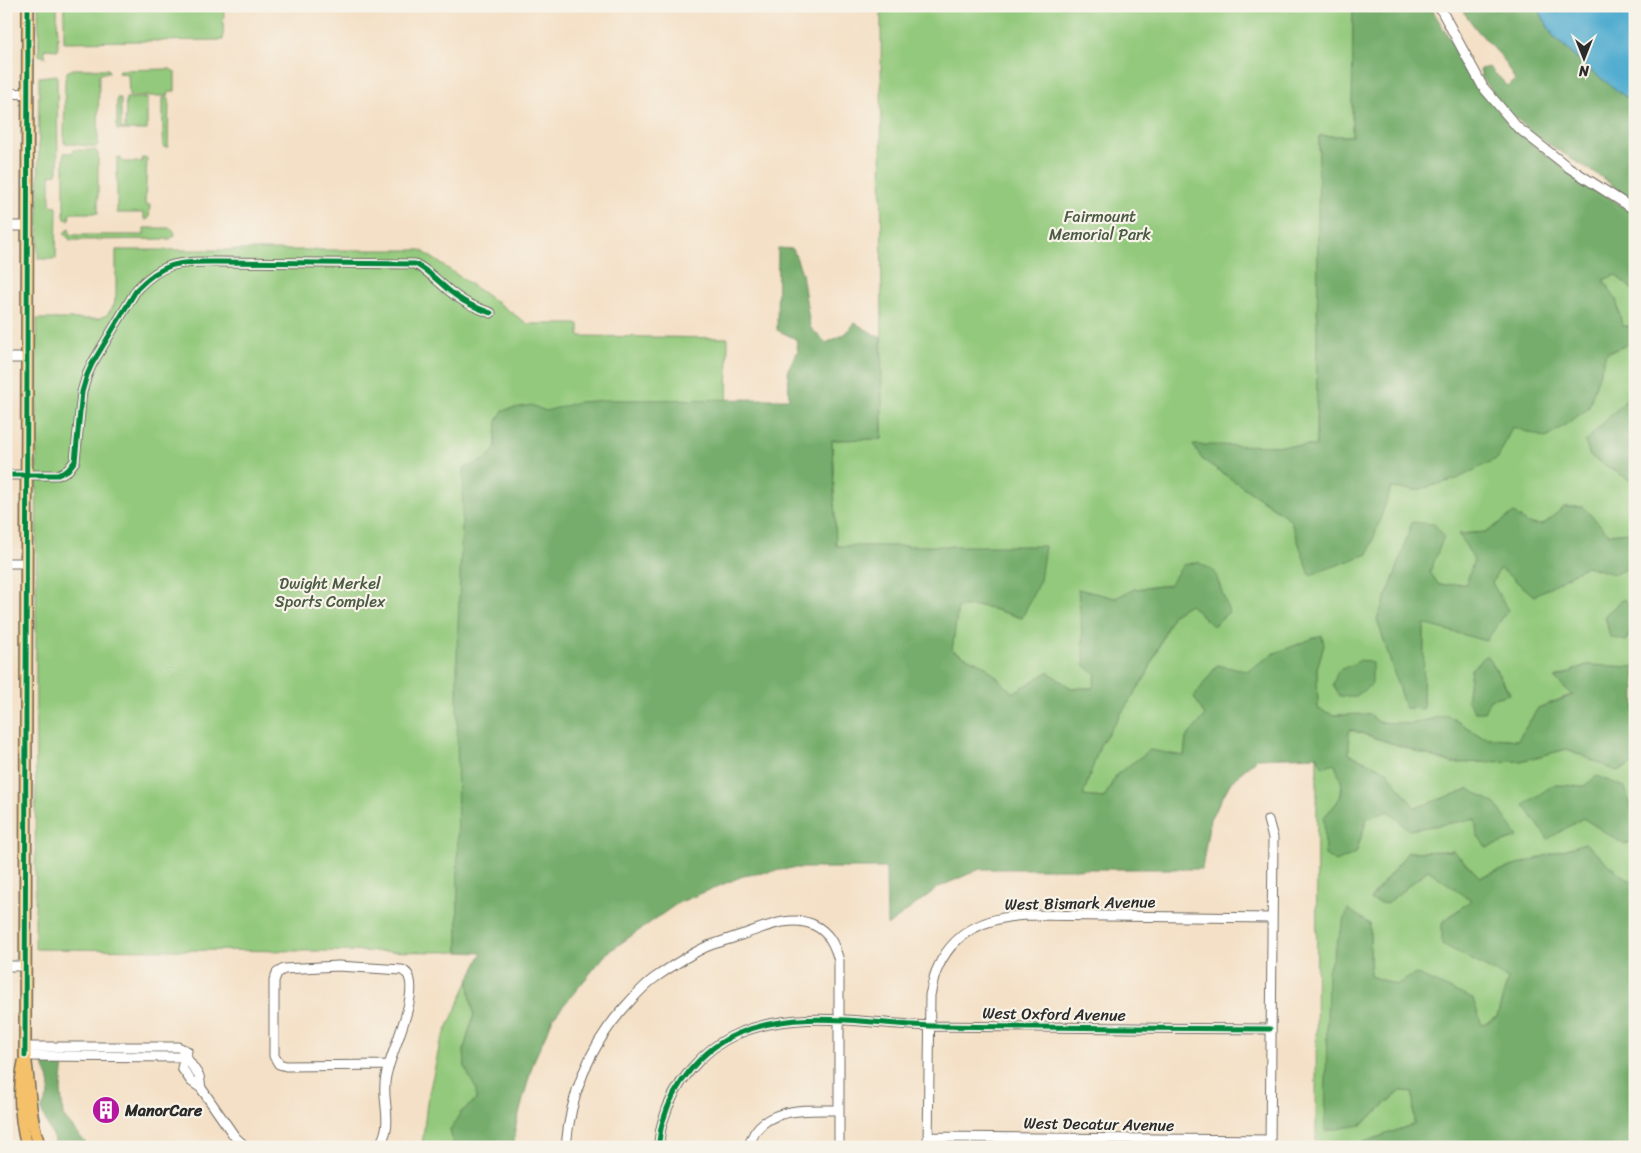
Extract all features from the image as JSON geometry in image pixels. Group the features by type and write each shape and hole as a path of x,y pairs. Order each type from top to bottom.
{"main road":[{"path":"28,6 25,1051 31,1112 40,1147"},
{"path":"25,1051 20,1078 20,1116 28,1147"},
{"path":"28,1147 31,1112"}],"street":[{"path":"1439,6 1482,87 1517,128 1568,167 1635,210"},
{"path":"6,93 28,94"},
{"path":"6,226 27,226"},
{"path":"6,476 58,475 68,470 75,461 82,392 92,364 138,289 147,280 166,267 185,263 217,262 415,264 428,272 467,304 491,313"},
{"path":"6,358 27,358"},
{"path":"6,563 26,563"},
{"path":"1268,820 1273,838 1270,1143"},
{"name":"West Bismark Avenue","path":"928,1147 930,995 936,972 948,950 963,934 1004,916 1271,918"},
{"path":"566,1147 572,1102 592,1053 608,1027 622,1010 654,978 708,946 779,923 794,921 814,925 829,935 836,948 839,961 839,1147"},
{"path":"6,966 26,966"},
{"path":"378,1147 386,1133 387,1127 384,1080 410,1002 408,974 402,970 338,966 284,969 277,973 274,981 274,1056 279,1064 286,1066 388,1065"},
{"name":"West Oxford Avenue","path":"658,1147 663,1121 671,1100 686,1074 710,1051 734,1035 761,1025 789,1020 838,1020 929,1026 1270,1029"},
{"path":"25,1051 187,1054 182,1068 191,1081 201,1088 235,1137 246,1147"},
{"path":"749,1147 751,1140 761,1125 781,1113 802,1110 838,1110"},
{"name":"West Decatur Avenue","path":"928,1137 1270,1143"}],"green space":[{"path":"38,6 57,6 58,50 44,49 46,58 39,55"},
{"path":"64,6 224,6 223,40 64,42"},
{"name":"Fairmount Memorial Park","path":"881,6 1353,6 1352,136 1319,136 1316,446 1194,446 1202,459 1290,519 1310,574 1368,554 1391,488 1417,490 1498,458 1512,427 1588,409 1606,353 1630,344 1635,354 1635,395 1630,396 1585,442 1590,456 1635,483 1635,526 1630,532 1608,534 1583,507 1564,507 1543,525 1528,524 1514,513 1487,532 1460,534 1474,560 1467,584 1439,585 1430,573 1395,575 1377,619 1423,709 1424,624 1492,583 1500,567 1534,596 1586,566 1615,574 1635,565 1635,611 1623,599 1605,616 1610,637 1626,641 1635,624 1635,667 1586,665 1555,678 1573,694 1538,708 1518,740 1482,737 1447,715 1412,724 1378,722 1369,714 1334,715 1318,709 1317,668 1324,645 1275,653 1247,671 1186,738 1184,756 1117,774 1104,798 1082,796 1100,745 1146,676 1173,614 1189,604 1170,585 1135,589 1115,598 1079,590 1096,674 1093,688 1071,688 1048,672 1013,693 985,666 952,650 958,607 983,606 1022,618 1045,547 836,546 832,440 882,439","holes":["1487,655 1510,693 1489,699 1484,712"]},
{"path":"1353,6 1430,6 1478,86 1514,130 1569,172 1635,214 1635,292 1616,275 1603,280 1616,299 1622,326 1635,327 1635,354 1630,344 1606,353 1588,409 1546,438 1512,427 1498,458 1457,479 1417,490 1391,488 1368,554 1310,575 1290,519 1202,459 1193,445 1316,446 1319,136 1352,136"},
{"path":"1459,6 1537,6 1553,37 1584,65 1635,104 1635,203 1604,179 1536,136 1507,110 1482,78 1480,69 1489,67 1508,86 1515,80 1501,56 1477,30"},
{"path":"73,69 108,69 109,72 99,74 98,144 96,147 64,143 65,80 67,72"},
{"path":"170,69 175,72 175,91 169,92 168,96 129,96 128,74 118,73 119,70"},
{"path":"57,75 58,170 57,174 50,175 50,205 57,206 56,259 38,259 39,77"},
{"path":"117,98 121,98 121,129 125,129 126,98 147,98 147,130 117,130"},
{"path":"163,98 169,98 168,147 163,147"},
{"path":"73,150 96,150 98,153 98,213 70,213 69,220 65,219 64,215 64,153 72,153"},
{"path":"117,158 121,158 122,162 142,162 142,158 147,158 145,205 150,205 149,218 146,220 144,219 144,213 117,213"},
{"path":"69,228 70,235 144,235 144,228 171,228 175,235 170,239 70,240 64,233"},
{"path":"778,248 793,249 802,273 810,327 826,343 845,334 855,323 881,338 882,439 832,440 836,546 1045,546 1040,580 1022,618 983,606 958,607 952,650 985,666 1013,693 1048,672 1071,688 1093,688 1096,674 1085,666 1078,589 1115,598 1135,589 1169,585 1183,565 1198,562 1215,572 1229,612 1213,626 1189,604 1173,614 1146,676 1100,745 1083,796 1104,798 1117,774 1150,750 1184,756 1186,738 1205,716 1194,697 1217,665 1247,671 1275,653 1322,635 1324,645 1317,668 1318,709 1334,715 1369,714 1378,722 1412,724 1447,715 1482,737 1518,740 1538,708 1573,695 1555,679 1586,665 1635,667 1635,763 1617,771 1567,749 1521,761 1452,763 1349,729 1349,754 1386,770 1415,808 1469,789 1496,804 1518,837 1487,848 1477,835 1475,819 1409,830 1389,811 1367,818 1356,853 1336,862 1325,855 1324,817 1337,803 1342,792 1341,780 1334,763 1323,767 1317,756 1257,758 1231,782 1210,819 1202,869 980,869 939,887 887,926 886,868 793,868 743,876 678,903 607,953 553,1018 533,1063 515,1129 514,1147 454,1147 450,1130 461,1112 476,1100 476,1089 465,1068 464,1049 474,1014 469,980 482,953 458,952 457,652 464,468 485,460 495,449 497,421 503,410 531,405 546,411 579,402 608,400 789,399 788,369 798,351 796,339 777,330"},
{"name":"Dwight Merkel Sports Complex","path":"116,250 421,250 528,324 579,324 579,336 728,338 727,418 629,863 458,864 458,952 35,949 37,319 97,319 107,315 114,305 116,295"},
{"path":"1616,275 1635,292 1635,327 1622,326 1616,299 1603,279"},
{"path":"1635,395 1635,483 1590,456 1585,442 1630,396"},
{"path":"1564,507 1583,507 1609,534 1630,532 1635,526 1635,565 1615,574 1586,566 1534,596 1500,568 1492,583 1508,610 1486,641 1424,624 1423,709 1405,708 1377,619 1395,575 1412,522 1434,524 1444,536 1430,572 1439,585 1466,584 1474,560 1459,534 1487,532 1514,513 1528,524 1543,525"},
{"path":"1624,599 1635,611 1635,624 1626,641 1610,637 1605,615"},
{"path":"1487,655 1510,694 1490,699 1484,712 1475,712 1467,700 1471,669"},
{"path":"1361,660 1372,663 1372,684 1356,696 1339,696 1333,684 1338,671"},
{"path":"1348,729 1452,763 1521,761 1567,749 1617,771 1635,763 1635,822 1625,788 1553,785 1583,818 1625,845 1635,839 1635,884 1617,872 1585,843 1480,877 1453,851 1408,852 1370,899 1386,904 1428,870 1472,900 1442,922 1508,979 1497,1017 1481,1025 1396,985 1370,976 1370,924 1348,909 1361,1125 1401,1091 1413,1092 1414,1124 1354,1146 1316,1146 1317,756 1334,762 1342,783 1340,800 1325,816 1356,853 1367,818 1389,811 1409,830 1475,819 1487,848 1469,789 1415,809 1386,770 1349,754"},
{"path":"1597,776 1625,787 1635,822 1635,839 1625,845 1583,818 1548,839 1524,805 1553,785 1584,786"},
{"path":"1585,843 1617,872 1635,884 1635,1147 1316,1147 1354,1146 1414,1124 1413,1092 1401,1091 1361,1125 1325,1131 1328,971 1348,909 1370,924 1370,976 1396,985 1415,974 1473,999 1482,1025 1497,1017 1508,979 1442,944 1442,923 1471,900 1428,870 1386,904 1370,900 1408,852 1453,851 1480,877"},
{"path":"469,980 474,1014 464,1049 465,1068 477,1089 476,1101 461,1112 450,1130 454,1147 422,1147 427,1102 440,1044"},
{"path":"44,1061 64,1062 61,1090 63,1116 89,1147 57,1147 41,1110 50,1089"}],"water":[{"path":"1537,6 1635,6 1635,104 1584,65 1553,36"}],"cycle path":[{"path":"25,1056 28,6"},
{"path":"6,475 58,475 68,470 75,461 82,392 92,364 137,289 164,268 183,263 204,262 415,264 427,271 448,290 463,300 474,307 491,313"},
{"path":"658,1147 662,1124 668,1108 674,1094 691,1070 712,1049 724,1041 760,1026 808,1020 833,1020 931,1026 1270,1029"}],"place":[{"name":"ManorCare","path":"106,1110"}]}
